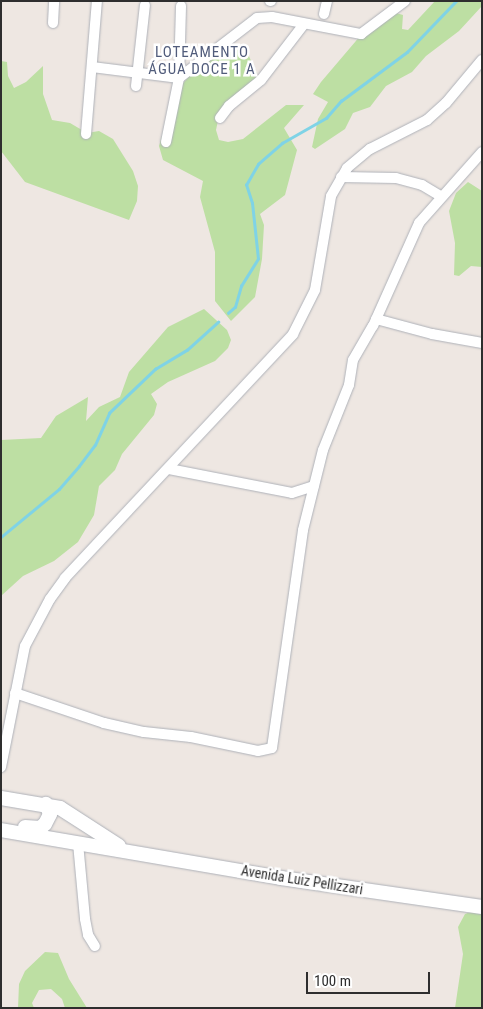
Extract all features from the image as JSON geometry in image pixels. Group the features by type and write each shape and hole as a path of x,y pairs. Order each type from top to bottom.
{"main road":[{"name":"Avenida Luiz Pellizzari","path":"1,798 46,804 65,810 123,850"},
{"path":"7,831 22,827 43,826 50,814 46,804"},
{"name":"Avenida Luiz Pellizzari","path":"7,831 281,878 482,907"}],"street":[{"path":"53,23 54,1"},
{"path":"86,134 97,1"},
{"path":"324,14 327,1"},
{"path":"92,67 179,78 257,18 272,17 360,34 406,1"},
{"path":"136,86 145,5"},
{"path":"166,142 179,78 181,6"},
{"path":"220,118 229,106 261,80 304,24"},
{"path":"1,767 25,646 50,599 66,578 287,344 315,290 328,207 341,177 362,154 417,127 436,112 482,60"},
{"path":"15,693 104,724 144,732 191,737 258,751 272,748 291,607 314,486 323,450 349,385 354,360 376,319 419,223 440,196 482,152"},
{"path":"341,177 396,178 422,185 440,196"},
{"path":"376,319 432,334 482,343"},
{"path":"169,469 292,493 314,486"},
{"path":"78,843 85,919 88,935 95,946"}],"green space":[{"path":"435,1 482,1 482,6 459,31 426,56 412,72 386,86 370,107 353,113 345,129 315,149 312,147 318,119 328,102 313,94 321,82 361,35 396,13 403,15 402,29 408,30"},
{"path":"238,46 248,54 257,74 253,84 220,111 216,130 219,140 228,142 243,139 286,105 304,105 284,128 297,150 285,195 260,214 264,225 262,259 255,297 231,321 215,301 215,252 200,197 203,181 163,160 159,146 172,102 184,82 196,69 220,52 234,52"},
{"path":"1,61 7,62 8,76 14,88 26,82 43,66 43,94 52,120 70,123 87,133 99,131 113,139 133,171 138,186 137,201 129,220 25,182 1,151"},
{"path":"468,182 482,191 482,267 471,266 459,276 454,275 455,243 449,211 456,193"},
{"path":"204,309 227,330 231,340 228,348 215,361 168,382 151,394 157,404 154,415 122,454 115,470 99,486 94,515 78,542 54,561 23,576 1,596 1,440 41,438 56,416 88,397 86,421 99,407 120,397 129,372 168,327"},
{"path":"482,909 482,1008 455,1008 463,954 458,927 465,914"},
{"path":"45,952 58,953 69,979 87,1008 65,1008 62,999 51,989 39,990 32,1003 34,1008 18,1008 19,984 25,971"}],"waterway":[{"path":"228,313 235,307 241,286 258,259 252,203 246,185 258,164 282,143 326,118 341,101 407,52 456,1"},
{"path":"1,537 59,489 95,445 109,413 155,369 187,350 218,322"}],"district":[{"name":"LOTEAMENTO ÁGUA DOCE 1 A","path":"202,60"}]}
